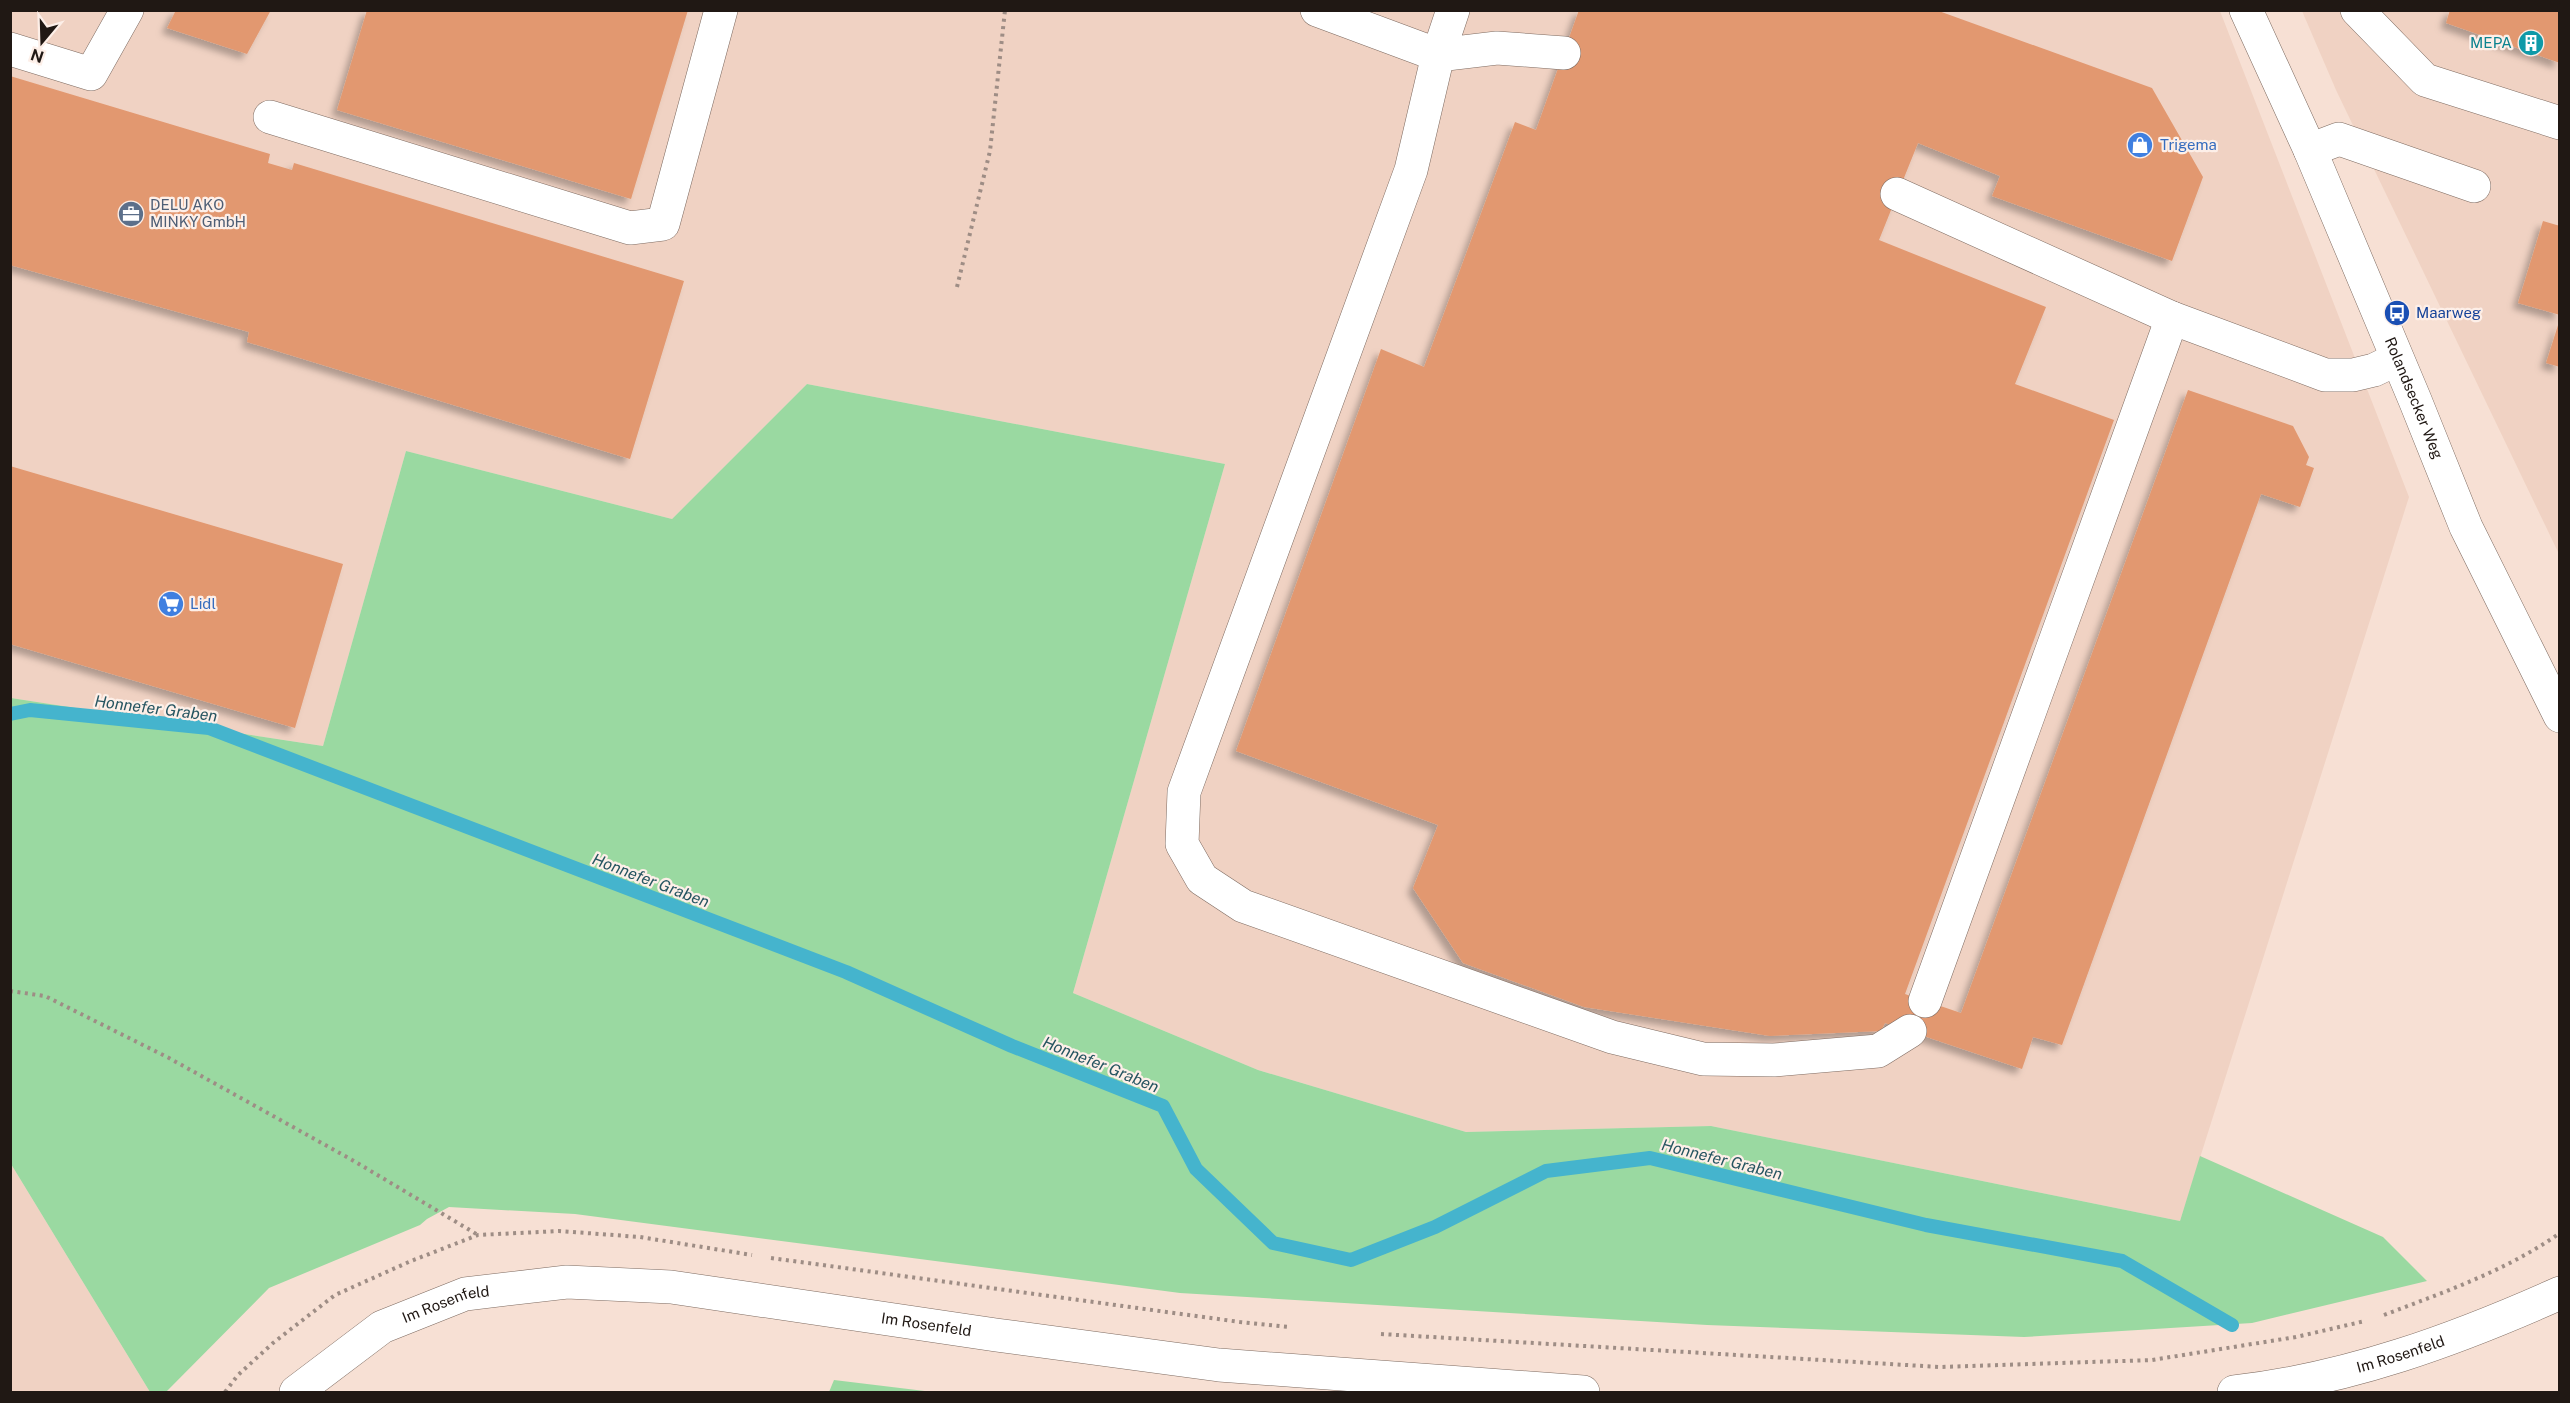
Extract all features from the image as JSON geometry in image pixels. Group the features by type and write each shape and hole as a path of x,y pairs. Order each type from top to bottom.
{"street":[{"path":"10,49 91,74 128,10"},
{"path":"270,117 630,228 663,224 721,10"},
{"path":"1317,10 1438,55 1497,48 1564,52"},
{"path":"1453,10 1438,55 1411,170 1184,792 1182,844 1202,879 1243,906 1612,1037 1703,1059 1774,1060 1878,1052 1910,1031"},
{"name":"Rolandsecker Weg","path":"2247,10 2310,150 2466,527 2559,716"},
{"path":"2357,10 2425,80 2559,123"},
{"path":"2310,150 2339,139 2474,186"},
{"path":"1897,194 2172,318 2325,375 2354,375 2374,370 2397,358"},
{"path":"1925,1001 2172,318"},
{"path":"2531,658 2559,672"},
{"name":"Im Rosenfeld","path":"296,1392 382,1327 465,1294 567,1282 671,1287 1219,1365 1583,1392"},
{"name":"Im Rosenfeld","path":"2234,1392 2326,1377 2397,1357 2488,1325 2559,1293"}],"path":[{"path":"957,287 990,151 1005,10"},
{"path":"10,991 45,996 169,1058 354,1161 478,1235"},
{"path":"225,1392 238,1375 273,1343 335,1295 478,1235 559,1230 640,1237 773,1258 1240,1322 1294,1327"},
{"path":"1371,1333 1940,1367 2152,1360 2296,1337 2376,1318 2474,1280 2532,1253 2559,1233"}],"shaded area":[{"path":"10,11 2220,11 2409,497 2180,1221 1711,1126 1466,1132 1258,1070 1073,993 1225,464 807,384 672,519 406,451 323,746 11,698"},
{"path":"2302,11 2559,11 2559,554 2336,90"},
{"path":"11,1164 150,1392 11,1392"}],"green space":[{"path":"807,384 1225,464 1073,993 1258,1070 1466,1132 1711,1126 2180,1221 2200,1156 2383,1237 2427,1281 2252,1323 2024,1337 1707,1325 1180,1293 575,1214 449,1207 420,1225 269,1288 166,1392 150,1392 11,1164 11,698 323,746 406,451 672,519"},
{"path":"834,1380 933,1392 829,1392"}],"building":[{"path":"176,10 271,10 247,54 167,28"},
{"path":"367,10 688,10 631,199 337,110"},
{"path":"1579,10 1936,10 2152,88 2203,177 2172,261 1992,196 2000,176 1918,143 1879,240 2046,307 2015,384 2114,420 1905,994 1961,1013 2188,390 2293,426 2309,457 2306,465 2314,468 2300,507 2261,494 2062,1045 2033,1037 2022,1069 1885,1023 1881,1031 1770,1036 1584,1007 1463,963 1413,888 1438,825 1236,751 1381,349 1424,367 1515,122 1536,130"},
{"name":"MEPA","path":"2450,10 2560,10 2560,63 2446,23"},
{"path":"10,76 270,154 268,163 292,170 294,163 684,281 630,459 247,342 249,332 10,265"},
{"path":"2543,221 2560,226 2560,315 2518,303"},
{"path":"2560,319 2560,367 2546,363"},
{"name":"Lidl","path":"10,466 343,564 295,728 10,644"}],"waterway":[{"name":"Honnefer Graben","path":"10,714 30,710 209,728 846,972 1012,1046 1163,1106 1196,1169 1273,1243 1351,1260 1435,1227 1546,1171 1650,1158 1926,1225 2122,1261 2232,1325"}],"place":[{"name":"MEPA","path":"2531,43"},
{"name":"Trigema","path":"2140,145"},
{"name":"DELU AKO MINKY GmbH","path":"131,214"},
{"name":"Maarweg","path":"2397,313"},
{"name":"Lidl","path":"171,604"}]}
